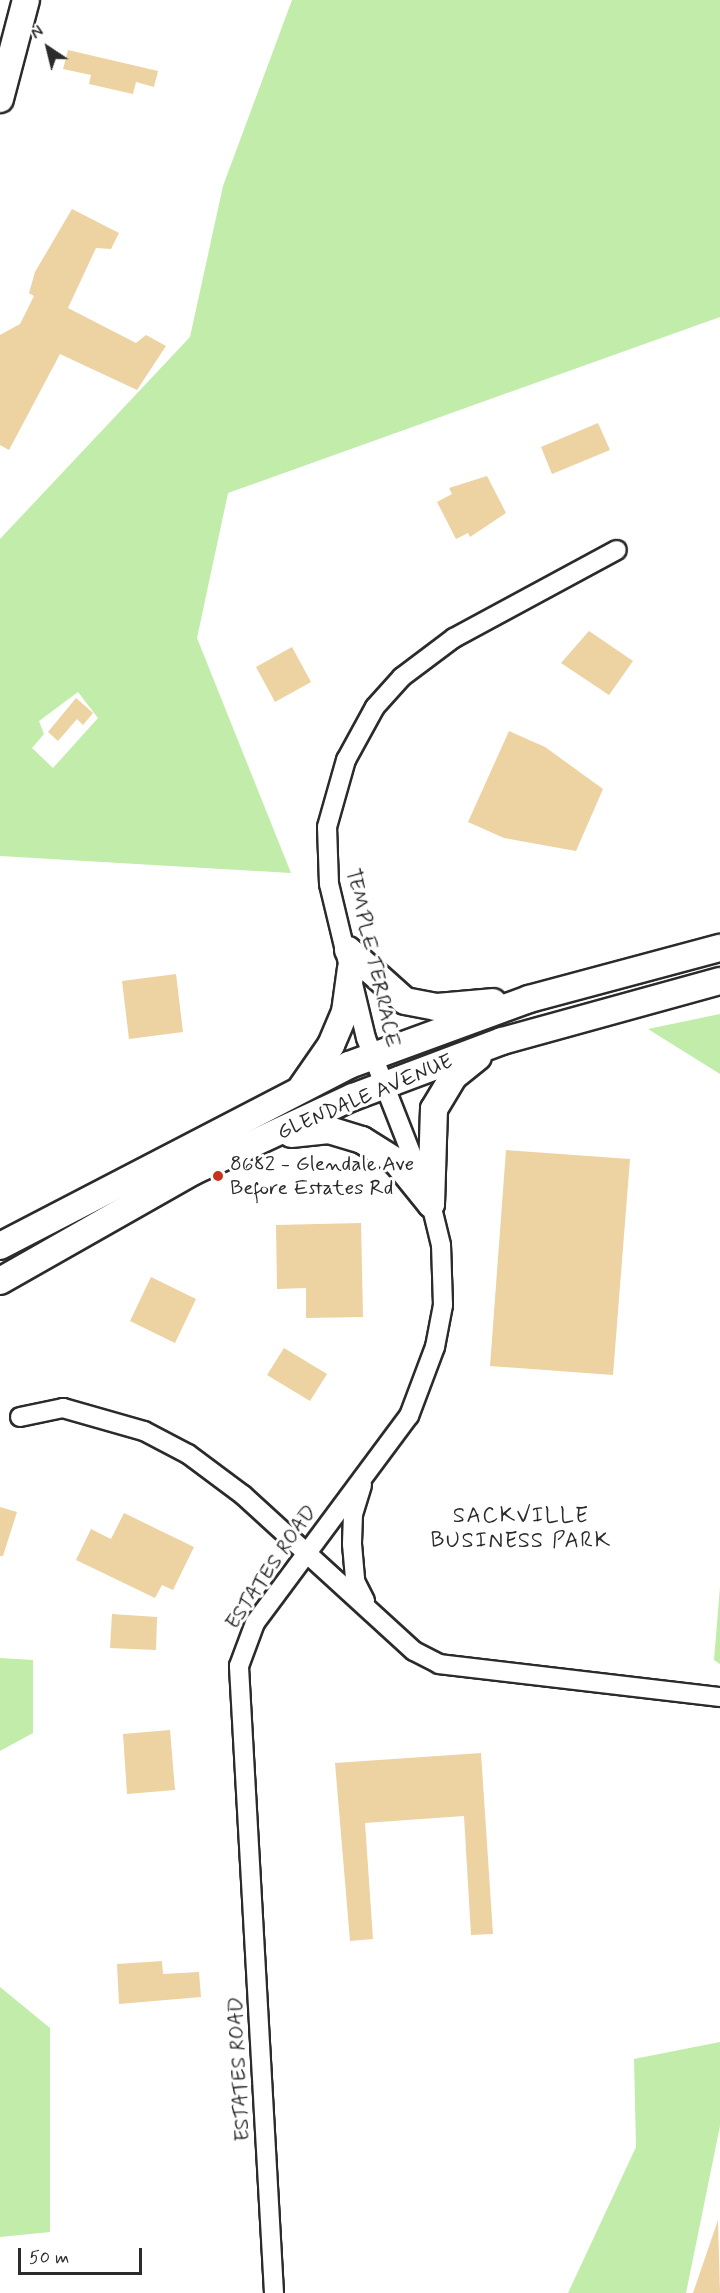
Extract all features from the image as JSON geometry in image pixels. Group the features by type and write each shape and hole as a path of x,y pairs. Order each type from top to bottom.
{"main road":[{"path":"0,99 26,0"},
{"name":"GLENDALE AVENUE","path":"0,1246 302,1087 372,1057 529,999 720,948"},
{"path":"349,959 405,1001 436,1007 529,999"},
{"path":"302,1087 331,1045 345,1012 349,959"},
{"name":"GLENDALE AVENUE","path":"0,1281 194,1171 384,1086 502,1041 720,981"},
{"path":"431,1204 434,1109 453,1077 502,1041"},
{"path":"256,1143 329,1130 362,1140 397,1162 431,1204"}],"street":[{"name":"TEMPLE TERRACE","path":"384,1086 372,1057 329,884 327,827 339,778 375,707 432,652 617,550"},
{"name":"ESTATES ROAD","path":"274,2293 239,1666 255,1623 409,1416 435,1347 444,1305 441,1245 431,1204 384,1086"},
{"path":"20,1417 63,1408 144,1431 188,1454 306,1552 414,1651 439,1664 720,1697"},
{"path":"369,1470 353,1514 352,1544 355,1581 370,1610"}],"green space":[{"path":"292,0 720,0 720,317 228,493 197,638 291,873 0,856 0,539 190,337 223,186","holes":["78,692 98,718 53,768 32,748 44,734 39,721"]},
{"path":"720,1014 720,1074 648,1029"},
{"path":"720,1587 720,1664 714,1660"},
{"path":"0,1658 33,1660 33,1733 0,1751"},
{"path":"0,1987 50,2028 50,2232 0,2237"},
{"path":"720,2042 720,2126 686,2293 568,2293 636,2147 634,2059"}],"building":[{"path":"68,50 158,71 154,87 136,82 133,94 89,84 91,75 63,69"},
{"path":"72,209 119,233 111,249 96,248 68,308 136,343 146,335 166,346 137,390 60,354 9,450 0,445 0,335 20,324 34,296 29,293 35,272"},
{"path":"598,423 610,450 552,474 541,447"},
{"path":"487,476 506,513 470,537 468,533 456,539 437,502 452,494 449,488"},
{"path":"589,631 633,661 609,695 561,663"},
{"path":"292,647 311,682 275,702 256,667"},
{"path":"76,698 93,713 83,725 77,719 58,741 48,732"},
{"path":"509,731 545,747 603,789 576,851 504,838 468,822"},
{"path":"176,974 183,1032 129,1039 122,981"},
{"path":"506,1150 630,1159 613,1375 490,1366"},
{"path":"361,1223 363,1317 306,1318 306,1288 277,1289 276,1225"},
{"path":"151,1277 196,1299 175,1343 130,1321"},
{"path":"284,1348 327,1374 310,1401 267,1375"},
{"path":"0,1507 17,1512 3,1556 0,1556"},
{"path":"124,1513 194,1547 173,1590 162,1585 155,1598 76,1560 91,1529 111,1539"},
{"path":"112,1614 157,1617 156,1650 110,1648"},
{"path":"170,1730 175,1790 127,1794 123,1734"},
{"path":"481,1753 493,1934 471,1935 464,1816 365,1823 373,1939 350,1941 335,1763"},
{"path":"162,1961 163,1974 199,1972 201,1997 119,2004 117,1964"},
{"path":"718,2220 720,2293 693,2293"}],"place":[{"name":"8682 - Glendale Ave Before Estates Rd","path":"218,1176"}],"district":[{"name":"SACKVILLE BUSINESS PARK","path":"521,1528"}]}
